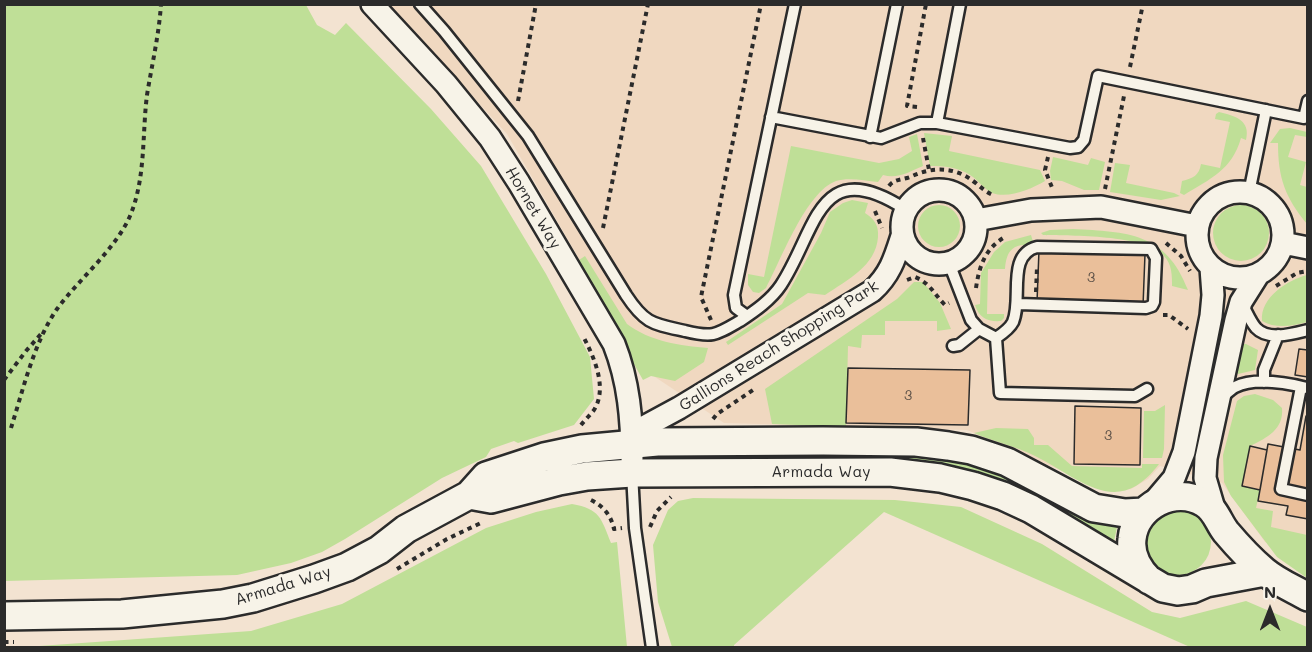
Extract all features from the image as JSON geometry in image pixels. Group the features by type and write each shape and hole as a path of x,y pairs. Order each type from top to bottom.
{"street":[{"name":"Hornet Way","path":"372,4 446,84 490,138 614,344 624,369 627,385 632,439 632,473"},
{"path":"902,236 907,247 915,256 937,265 959,259 974,242 976,231 976,220 972,209 956,193 933,190 922,193 905,209"},
{"path":"1206,583 1220,569 1226,550 1220,521 1205,478 1206,459 1218,401 1241,302 1265,281 1283,243 1280,217 1267,202 1249,193 1229,194 1211,203 1202,213 1197,225 1196,237 1198,249 1211,268 1221,275 1233,278 1265,281"},
{"path":"976,220 1031,210 1101,207 1197,225"},
{"name":"Gallions Reach Shopping Park","path":"632,439 872,291 884,280 891,268 902,236 902,218 905,209"},
{"path":"1283,243 1308,248"},
{"path":"1150,582 1140,570 1133,556 1132,540 1135,525 1174,478 1184,452 1211,316 1213,295 1211,268"},
{"name":"Armada Way","path":"4,616 122,614 223,604 253,598 304,583 346,567 379,550 406,529 470,495 486,476 544,457 632,439 916,442 971,450 1007,462 1094,508 1125,513 1148,508 1164,499 1178,496 1192,498 1204,503 1265,572 1308,597"},
{"name":"Armada Way","path":"470,495 491,499 559,481 587,476 632,473 890,472 940,478 1003,496 1031,509 1163,588 1178,591 1192,590 1206,583 1265,572"}],"lane":[{"path":"420,4 528,136 638,313 647,321 697,334 717,335 747,316 770,299 781,285 813,221 830,197 857,189 894,202 905,209"},
{"path":"747,316 736,308 734,295 795,4"},
{"path":"870,137 897,4"},
{"path":"937,123 960,4"},
{"path":"771,117 881,138 920,123 937,123 1070,148 1078,147 1084,140 1098,76 1306,118 1308,101"},
{"path":"1249,193 1266,110"},
{"path":"996,338 1012,324 1018,304 1018,263 1024,253 1037,247 1151,249 1156,258 1154,302 1152,306 1146,308 1018,304"},
{"path":"949,263 971,320 996,338"},
{"path":"1241,302 1257,329 1268,335 1288,335 1308,330"},
{"path":"953,346 958,345 980,328"},
{"path":"1264,382 1264,370 1278,335"},
{"path":"996,338 1000,393 1135,396 1147,389"},
{"path":"1218,401 1236,387 1264,382 1304,387 1281,489 1308,495"},
{"path":"632,473 636,539 652,648"}],"path":[{"path":"4,380 44,331 77,284 115,241 130,217 141,170 147,96 162,4"},
{"path":"514,120 536,4"},
{"path":"602,234 648,4"},
{"path":"717,335 701,297 761,4"},
{"path":"918,113 917,107 907,106 926,4"},
{"path":"1129,71 1143,4"},
{"path":"1105,192 1125,91"},
{"path":"922,133 929,170"},
{"path":"1050,145 1045,170 1053,190"},
{"path":"889,186 893,181 929,170 951,170 962,174 987,193 998,197"},
{"path":"1046,191 1059,189"},
{"path":"977,284 978,273 987,254 993,245 1007,236"},
{"path":"1036,299 1037,260"},
{"path":"1265,281 1308,271"},
{"path":"906,281 915,277 919,278 933,289 945,305 949,303"},
{"path":"576,430 595,409 600,384 595,358 578,327"},
{"path":"11,428 44,331"},
{"path":"586,498 605,510 612,519 614,529 622,528"},
{"path":"645,527 651,527 657,511"}],"shaded area":[{"path":"388,5 1307,5 1307,568 1265,542 1222,483 1160,466 1148,479 1131,489 1111,492 967,430 724,423 646,371 639,363 507,134"}],"green space":[{"path":"4,5 306,5 317,25 335,35 346,23 431,109 481,166 546,274 590,357 594,399 574,425 491,449 486,457 442,478 345,539 322,552 291,563 237,575 5,581"},
{"path":"1219,112 1236,117 1244,123 1247,133 1246,140 1241,138 1226,166 1184,195 1180,193 1182,181 1195,176 1201,164 1220,168 1230,122 1215,119"},
{"path":"1290,128 1307,132 1307,137 1295,135 1288,157 1306,162 1300,185 1307,187 1307,224 1293,205 1284,186 1279,167 1278,143 1270,143 1280,129"},
{"path":"924,133 952,136 949,151 1040,170 1045,181 1013,194 992,193 961,170 930,166"},
{"path":"917,134 923,166 908,173 883,175 878,182 841,180 825,188 815,198 795,228 766,288 759,293 753,292 748,285 748,274 764,277 791,146 879,163 899,159 912,151 909,137"},
{"path":"1053,157 1088,165 1091,158 1105,162 1099,190 1084,190 1062,181 1051,180"},
{"path":"1115,163 1130,165 1126,183 1180,196 1161,200 1110,192"},
{"path":"852,200 868,203 865,213 878,229 876,247 866,264 851,278 825,295 808,293 728,345 726,342 782,304 830,212"},
{"path":"939,205 954,211 960,226 954,241 939,247 924,241 918,226 924,211"},
{"path":"1241,205 1252,207 1261,213 1267,222 1269,233 1267,244 1261,253 1252,259 1241,261 1230,259 1221,253 1215,244 1213,233 1215,222 1221,213 1230,207"},
{"path":"1073,229 1127,234 1156,246 1168,256 1179,271 1188,290 1172,286 1169,263 1154,249 1124,240 1043,235 1041,233 1050,230"},
{"path":"1031,235 1034,245 1021,245 1013,249 1008,256 1005,269 988,269 987,314 1004,314 1004,318 1001,321 988,320 979,313 975,305 980,304 981,273 994,252 1005,242"},
{"path":"585,256 627,324 655,339 708,348 704,362 675,381 651,376 643,380 576,262"},
{"path":"1307,275 1307,322 1279,326 1262,321 1263,312 1270,297 1284,285"},
{"path":"914,282 923,282 940,303 951,329 937,331 937,321 885,321 885,335 862,335 861,348 848,346 846,427 772,424 765,389 897,299"},
{"path":"1242,344 1258,350 1255,370 1238,374 1235,370"},
{"path":"1255,394 1273,400 1282,408 1282,415 1273,432 1250,446 1242,486 1260,490 1256,508 1273,511 1271,527 1307,535 1307,578 1277,557 1231,496 1224,482 1223,455 1237,401 1244,396"},
{"path":"1165,405 1162,458 1143,458 1144,411 1155,411"},
{"path":"996,428 1028,429 1034,438 1034,445 1048,445 1072,466 1142,468 1142,464 1159,464 1143,481 1128,489 1113,492 1098,489 1028,453 974,433"},
{"path":"718,453 907,453 965,463 1009,476 1118,523 1113,546 1012,488 717,462"},
{"path":"693,498 895,500 961,507 1042,544 1152,612 1180,618 1246,601 1307,627 1307,647 1190,647 884,512 734,647 672,647 658,602 653,545 668,510 678,501"},
{"path":"572,504 594,512 602,521 611,543 617,542 627,647 25,647 251,631 342,604 486,528 536,512"},
{"path":"1178,509 1191,512 1201,519 1208,529 1211,542 1208,555 1201,565 1191,572 1178,575 1165,572 1155,565 1148,555 1145,542 1148,529 1155,519 1165,512"}],"building":[{"path":"1039,250 1145,254 1143,306 1037,302"},
{"path":"1299,349 1308,350 1308,377 1295,375"},
{"path":"848,368 970,370 968,425 846,423"},
{"path":"1075,406 1141,408 1140,465 1074,464"},
{"path":"1306,416 1308,416 1308,519 1286,515 1288,506 1258,501 1268,444 1300,450"},
{"path":"1250,446 1267,450 1260,490 1242,486"}]}
